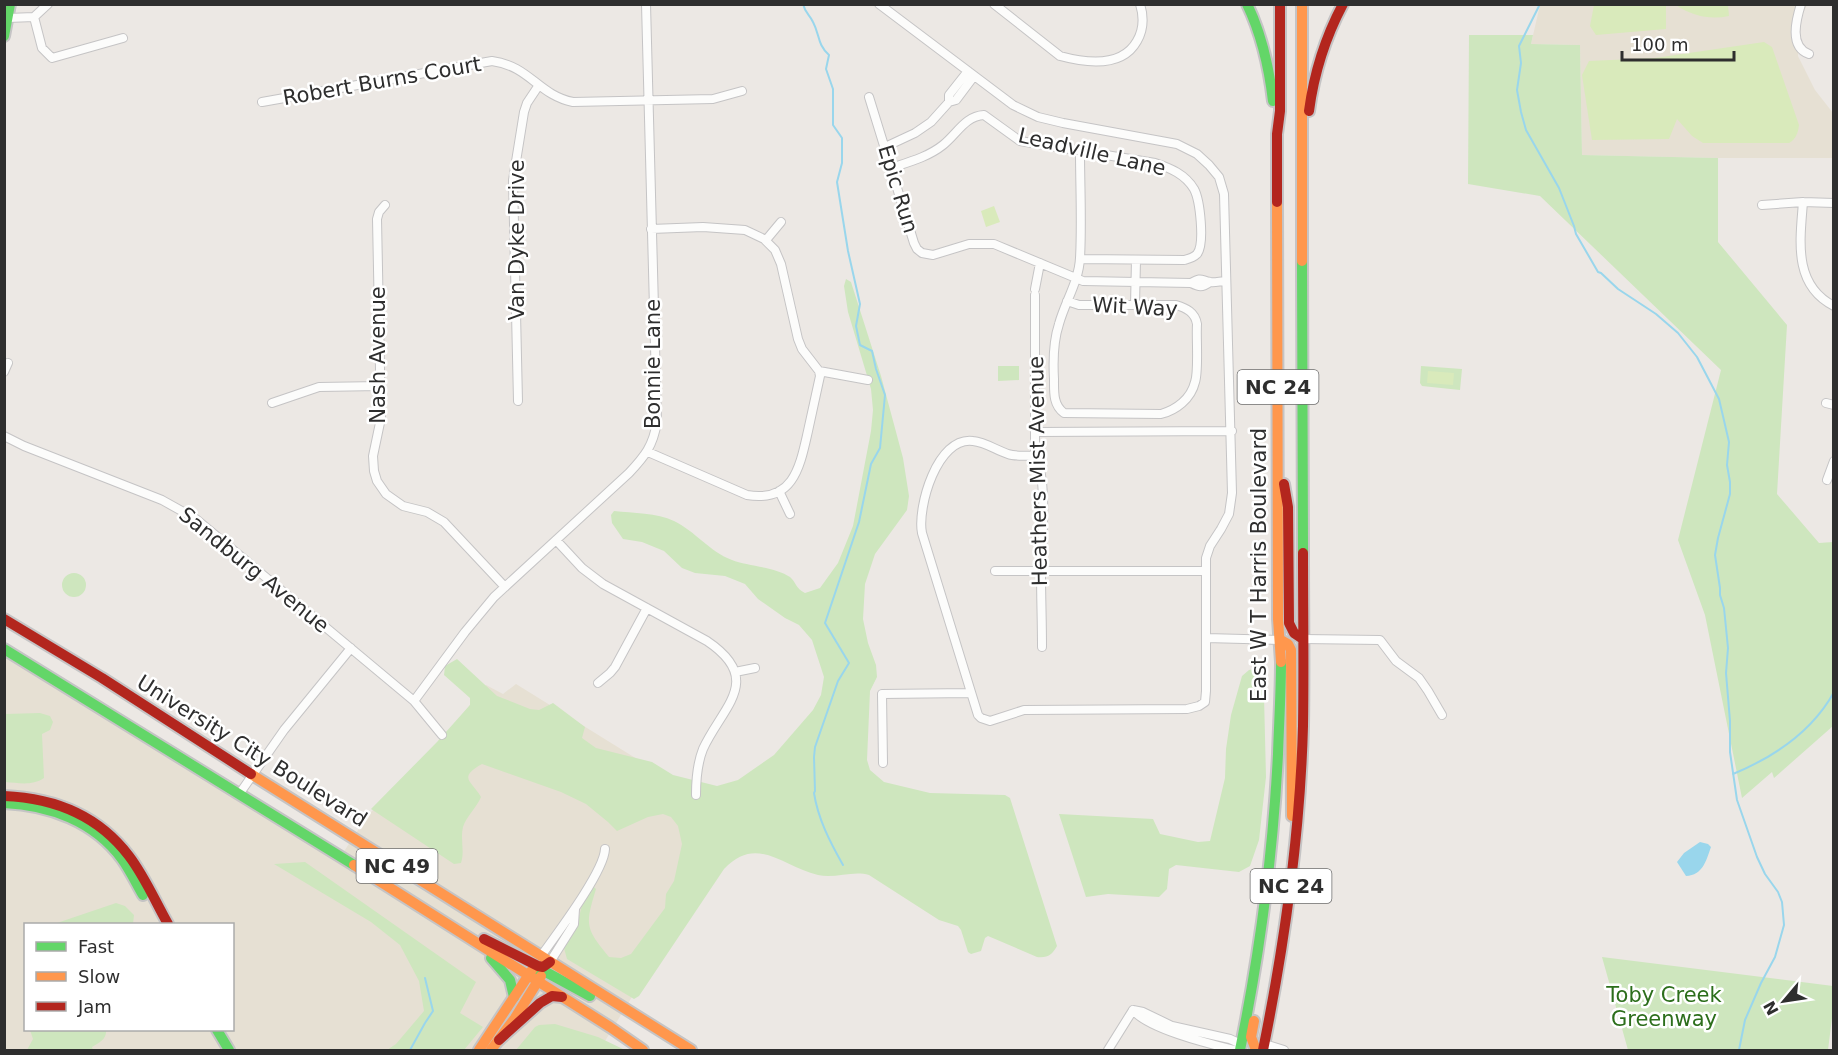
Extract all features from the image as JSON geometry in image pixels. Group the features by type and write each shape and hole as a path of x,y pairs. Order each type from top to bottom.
{"main road":[{"path":"4,36 10,4"},
{"path":"1247,4 1263,44 1271,81 1277,134"},
{"name":"East W T Harris Boulevard","path":"1240,1049 1261,924 1273,833 1277,780 1281,640 1278,619 1277,134 1280,111 1280,4"},
{"name":"East W T Harris Boulevard","path":"1261,1048 1281,959 1296,846 1303,744 1302,4"},
{"path":"1302,153 1315,75 1329,34 1343,4"},
{"path":"1278,451 1288,507 1290,623 1294,633 1303,639"},
{"name":"University City Boulevard","path":"4,619 92,672 543,964"},
{"path":"1281,640 1291,650 1291,803 1296,846"},
{"name":"University City Boulevard","path":"4,649 240,793 643,1050"},
{"path":"4,796 34,798 60,804 82,814 104,830 121,846 131,860 167,923"},
{"path":"4,803 28,804 53,810 79,821 97,834 123,861 158,923"},
{"path":"427,911 543,964 615,1010 635,1017 691,1050"},
{"path":"1261,924 1263,963 1251,1032 1252,1041 1261,1048"},
{"path":"465,935 506,974 514,988 514,997"},
{"path":"499,1041 536,971 543,964"},
{"path":"479,1050 514,997 533,978"},
{"path":"491,1050 547,999 556,996 564,998"},
{"path":"219,1031 229,1050"},
{"path":"227,1031 237,1050"}],"street":[{"path":"8,18 34,17 48,4"},
{"name":"Bonnie Lane","path":"414,701 494,597 629,473 651,446 657,422 646,4"},
{"path":"879,4 1013,105 1038,117 1177,144 1197,154 1218,177 1224,194 1232,431 1232,504 1221,530 1207,551 1205,702 1190,709 1024,710 990,722 978,715 921,530 921,516 939,460 959,444 970,440 1011,455 1035,456"},
{"path":"994,4 1060,56 1071,59 1107,61 1121,58 1135,44 1143,26 1140,4"},
{"path":"1801,4 1796,38 1802,51 1809,54"},
{"path":"34,17 42,48 52,58 123,38"},
{"name":"Robert Burns Court","path":"262,102 492,61 513,66 558,98 573,102 713,99 742,91"},
{"path":"885,147 915,133 931,122 949,102 949,95 956,92 971,74"},
{"name":"Van Dyke Drive","path":"518,401 513,180 524,112 539,85"},
{"name":"Epic Run","path":"869,97 914,243 922,253 933,255 969,244 993,244 1083,281 1191,283 1198,287 1209,282 1226,281"},
{"name":"Leadville Lane","path":"891,168 916,160 944,145 970,119 981,115 990,118 1020,141 1155,163 1174,170 1186,178 1194,189 1198,200 1202,242 1197,254 1184,260 1080,259"},
{"name":"Wit Way","path":"1067,301 1079,305 1176,304 1187,309 1196,319 1196,382 1190,394 1170,412 1161,414 1074,414 1064,413 1058,408 1054,388 1054,349 1059,324 1067,301 1076,279 1080,259 1080,151"},
{"path":"1762,205 1803,202 1833,203"},
{"path":"1803,202 1801,246 1803,273 1818,296 1833,306"},
{"name":"Nash Avenue","path":"385,205 377,219 381,418 373,456 374,471 380,485 394,501 427,512 444,522 505,587"},
{"path":"766,240 782,222"},
{"path":"648,452 747,495 762,496 779,491 792,480 799,467 820,376 798,339 780,264 775,250 766,240 745,230 703,227 651,229"},
{"path":"1135,304 1136,260"},
{"name":"Heathers Mist Avenue","path":"1040,262 1035,292 1035,456 1041,468 1044,523 1041,571 1042,647"},
{"path":"4,372 8,363"},
{"path":"819,371 868,380"},
{"path":"272,403 319,387 380,386"},
{"path":"1036,432 1232,431"},
{"name":"Sandburg Avenue","path":"4,436 162,501 188,514 414,701 442,735"},
{"path":"1827,480 1833,461"},
{"path":"779,491 790,514"},
{"path":"556,540 589,573 719,649 735,672 736,690 733,700 706,743 699,762 696,775 696,795"},
{"path":"995,571 1205,571"},
{"path":"598,683 615,667 647,608"},
{"path":"1206,638 1281,640"},
{"path":"1303,639 1380,639 1396,661 1419,678 1442,715"},
{"path":"240,793 284,730 351,648"},
{"path":"735,672 755,668"},
{"path":"883,763 882,694 970,693"},
{"path":"543,964 567,918 575,909 603,860 605,849"},
{"path":"1108,1050 1133,1010 1143,1012 1172,1026 1230,1039 1240,1049"},
{"path":"1261,1048 1284,1050"}],"shaded area":[{"path":"1540,5 1807,5 1799,22 1798,56 1815,90 1833,113 1833,158 1582,155 1580,45 1531,44"},
{"path":"4,652 209,779 337,862 368,815 435,748 486,685 503,694 516,684 687,790 698,868 638,987 605,1041 618,1050 5,1050"}],"green space":[{"path":"1594,5 1666,5 1666,29 1596,35 1590,26"},
{"path":"1676,5 1728,5 1729,16 1715,18 1701,16"},
{"path":"1469,35 1533,35 1531,44 1580,45 1582,155 1718,158 1718,242 1787,325 1777,494 1819,543 1833,542 1833,726 1774,778 1772,772 1742,798 1705,615 1678,540 1721,370 1540,196 1468,184"},
{"path":"1764,42 1772,47 1799,125 1796,136 1789,143 1703,143 1692,136 1677,119 1669,139 1592,140 1582,75 1589,61 1655,58"},
{"path":"994,206 1000,222 986,227 981,211"},
{"path":"846,279 851,282 881,376 903,458 909,496 907,510 875,554 865,584 863,619 876,665 877,677 870,691 867,760 870,770 884,782 930,793 1005,795 1010,798 1057,946 1049,955 1037,957 988,936 985,938 981,951 971,954 968,952 958,926 939,920 869,875 857,873 818,875 770,856 759,853 748,854 736,859 724,869 639,996 634,999 567,959 564,948 578,922 583,900 593,886 596,889 589,919 591,932 609,957 621,958 631,954 665,908 666,894 674,881 682,844 678,826 671,817 663,814 648,817 617,831 586,804 561,792 482,764 468,776 481,797 463,827 461,863 454,864 371,809 470,705 470,698 444,675 445,666 457,659 497,696 530,709 539,710 553,703 585,727 582,738 596,748 652,762 673,775 717,786 738,780 774,755 813,710 821,695 824,677 812,640 799,625 758,599 745,584 725,576 695,573 682,568 664,551 642,542 623,539 612,523 611,515 614,511 667,518 682,525 724,556 784,574 790,577 805,593 820,588 838,563 853,526 873,410 871,389 848,312 844,286"},
{"path":"998,366 1019,366 1019,380 998,381"},
{"path":"1421,366 1462,369 1460,390 1422,386 1420,383"},
{"path":"1428,371 1454,373 1453,385 1427,383"},
{"path":"74,573 83,576 86,585 83,594 74,597 65,594 62,585 65,576"},
{"path":"1260,668 1267,674 1264,696 1266,777 1259,840 1250,866 1239,872 1176,865 1169,869 1167,889 1159,897 1108,894 1086,897 1059,814 1153,819 1160,834 1198,842 1210,841 1225,778 1231,715 1242,676 1249,670"},
{"path":"40,713 50,716 53,722 50,730 42,734 44,778 30,783 5,782 5,714"},
{"path":"305,862 476,982 460,1013 483,1027 464,1050 387,1050 396,1044 424,1011 419,981 400,945 371,922 274,864"},
{"path":"116,903 125,906 134,915 133,923 57,923"},
{"name":"Toby Creek Greenway","path":"1602,957 1833,986 1833,1010 1828,1050 1628,1050"},
{"path":"555,1024 598,1037 625,1050 516,1050 535,1027"},
{"path":"30,1031 106,1031 102,1040 92,1047 93,1050 27,1050 33,1039"}],"water":[{"path":"1700,842 1711,847 1707,857 1700,870 1686,876 1677,862 1684,853"}],"waterway":[{"path":"803,4 822,47 829,55 826,69 833,89 833,125 842,138 842,163 837,182 848,251 860,304 856,326 860,345 872,351 885,395 880,448 871,464 859,522 825,623 849,663 838,681 815,747 814,793 829,839 843,865"},
{"path":"1540,4 1519,46 1521,63 1517,90 1526,130 1559,188 1576,234 1598,272 1618,289 1656,314 1678,333 1697,357 1719,399 1729,442 1727,465 1730,494 1715,555 1728,648 1726,673 1730,752 1737,800 1757,857 1782,902 1784,925 1775,957 1745,1020 1739,1050"},
{"path":"1733,774 1763,760 1791,742 1815,719 1834,692"},
{"path":"410,1050 433,1011 425,978"}],"traffic: fast":[{"path":"4,36 10,4"},
{"path":"1247,4 1264,51 1273,101"},
{"path":"1302,261 1303,553"},
{"path":"4,649 354,865"},
{"path":"1240,1050 1254,976 1269,866 1276,791 1281,662"},
{"path":"4,803 21,804 54,812 98,834 122,859 143,895"},
{"path":"491,958 510,980 514,997"},
{"path":"533,972 544,971 590,996"},
{"path":"218,1031 229,1050"}],"traffic: slow":[{"path":"1302,4 1302,261"},
{"path":"1277,202 1278,619 1281,662"},
{"path":"1281,640 1288,644 1291,650 1292,816"},
{"path":"251,774 691,1050"},
{"path":"354,865 643,1050"},
{"path":"479,1050 532,970"},
{"path":"491,1050 515,1018 541,976"},
{"path":"1254,1021 1251,1037 1256,1050"}],"traffic: jam":[{"path":"1277,202 1280,4"},
{"path":"1309,111 1321,56 1343,4"},
{"path":"1284,484 1288,507 1289,623 1294,633 1303,639"},
{"path":"1263,1050 1285,929 1299,808 1303,726 1303,553"},
{"path":"4,619 102,678 251,774"},
{"path":"4,796 40,800 57,805 74,811 103,830 117,842 135,864 167,923"},
{"path":"484,939 538,966 543,967 550,962"},
{"path":"499,1040 540,1003 552,996 562,997"}]}
